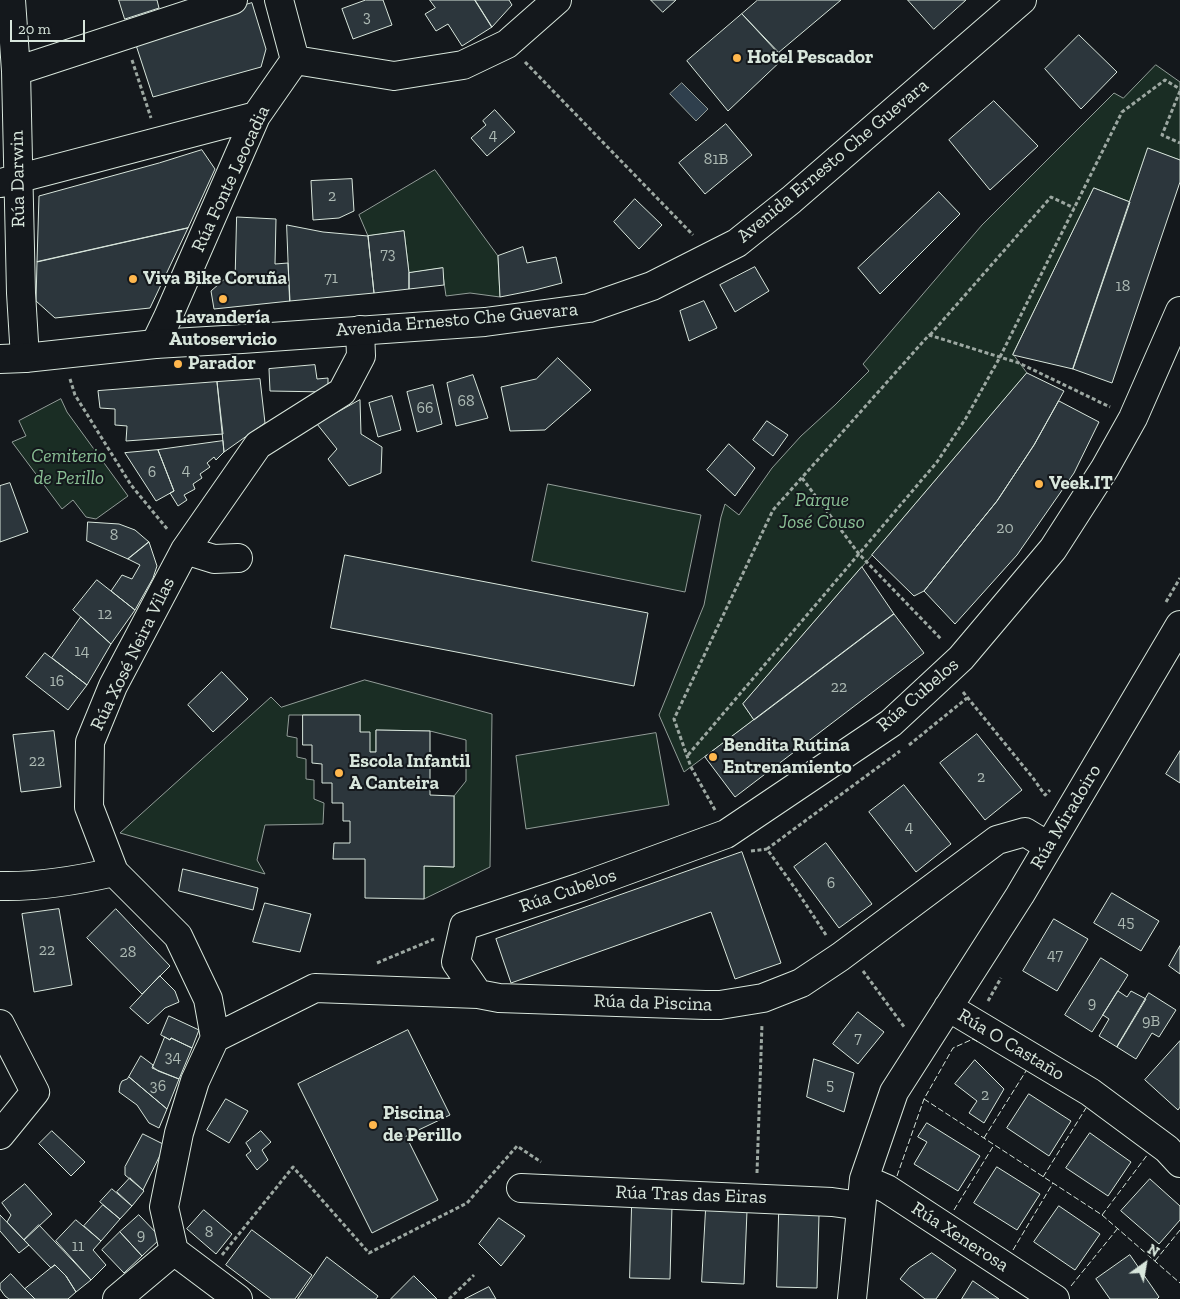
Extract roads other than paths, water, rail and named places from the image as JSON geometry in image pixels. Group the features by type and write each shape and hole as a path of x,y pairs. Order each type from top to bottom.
{"street":[{"name":"Rúa Darwin","path":"11,0 16,71 8,102 9,181 21,293 12,359"},
{"path":"16,71 233,0"},
{"path":"279,0 295,60 394,76 463,65 507,44 557,0"},
{"name":"Avenida Ernesto Che Guevara","path":"12,359 155,344 485,322 589,308 652,286 737,243 791,200 1022,0"},
{"name":"Rúa Fonte Leocadia","path":"155,344 256,116 295,60"},
{"path":"9,181 256,116"},
{"name":"Rúa Cubelos","path":"478,994 456,962 464,926 581,887 726,834 891,723 961,658 1053,549 1105,468 1133,418 1180,311"},
{"name":"Rúa Xosé Neira Vilas","path":"215,1038 208,1000 178,936 114,872 89,807 90,742 113,686 185,550 258,445 342,392 361,356 360,330"},
{"path":"185,550 214,560 238,558"},
{"name":"Rúa Miradoiro","path":"948,1007 1020,895 1180,625"},
{"name":"Rúa da Piscina","path":"215,1038 315,988 478,994 499,998 705,1005 720,1005 763,998 852,964 997,840 1025,832 1048,846"},
{"path":"0,886 88,878 114,872"},
{"name":"Rúa O Castaño","path":"852,1299 864,1179 894,1092 948,1007 1090,1092 1176,1149"},
{"path":"0,1024 35,1092 0,1135"},
{"path":"215,1038 195,1081 179,1133 164,1207 174,1251 238,1299"},
{"name":"Rúa Xenerosa","path":"864,1179 886,1189 1054,1299"},
{"name":"Rúa Tras das Eiras","path":"520,1188 757,1198 832,1202 861,1206"},
{"path":"117,1299 174,1251"}],"water":[{"path":"682,83 708,109 696,121 670,94"}],"place":[{"name":"Hotel Pescador","path":"737,58"},
{"name":"Viva Bike Coruña","path":"133,279"},
{"name":"Lavandería Autoservicio","path":"223,299"},
{"name":"Parador","path":"178,364"},
{"name":"Veek.IT","path":"1039,484"},
{"name":"Bendita Rutina Entrenamiento","path":"713,757"},
{"name":"Escola Infantil A Canteira","path":"339,773"},
{"name":"Piscina de Perillo","path":"373,1125"}],"park label":[{"name":"Cemiterio de Perillo","path":"69,468"},
{"name":"Parque José Couso","path":"822,512"}]}
